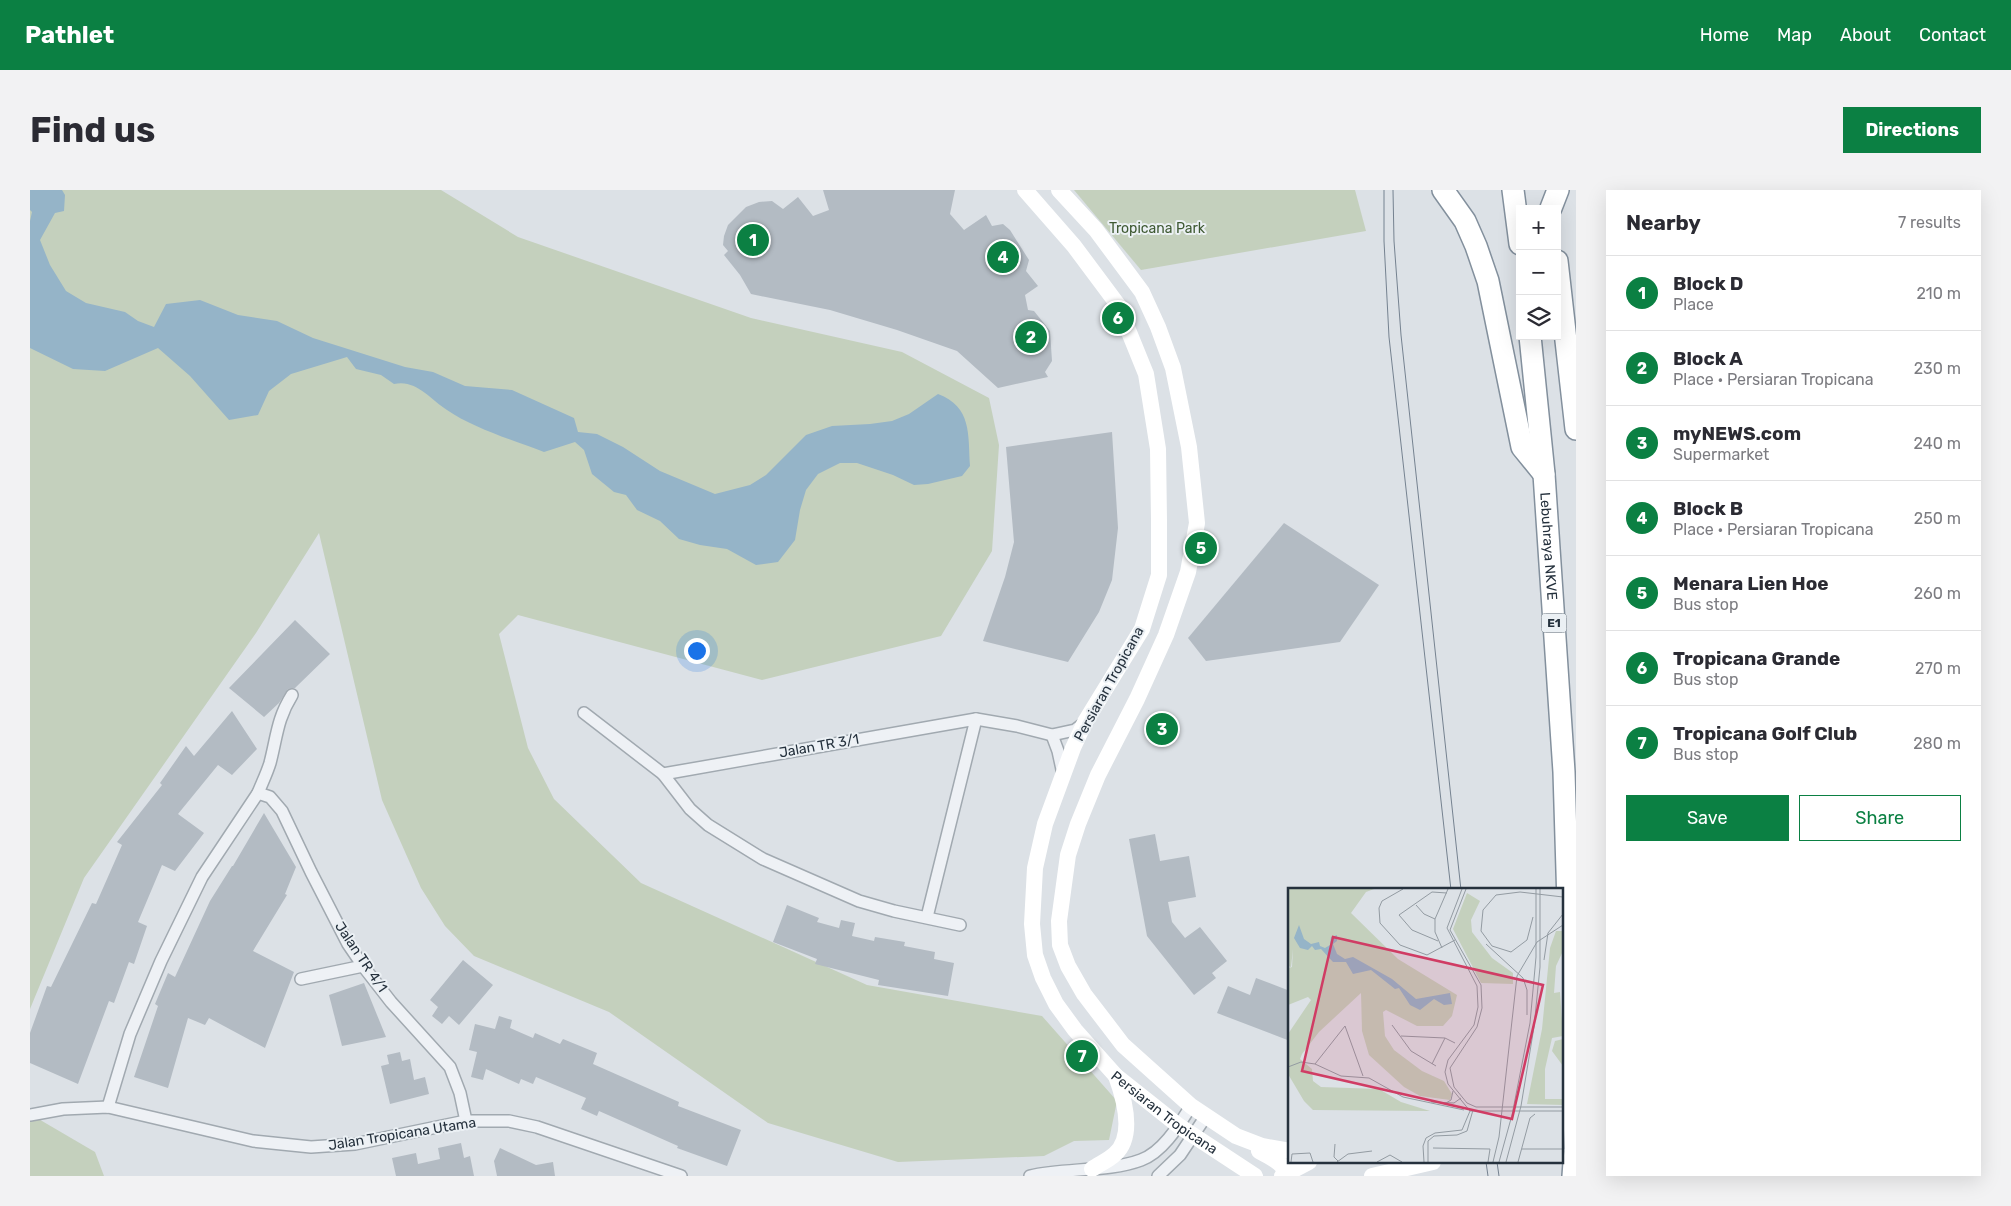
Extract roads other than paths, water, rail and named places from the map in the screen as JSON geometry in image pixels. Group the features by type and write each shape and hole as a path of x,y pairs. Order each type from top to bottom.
{"highway":[{"path":"1442,190 1464,221 1476,246 1488,281 1522,447 1544,474"},
{"path":"1513,190 1516,213"},
{"path":"1561,295 1576,429"},
{"name":"Lebuhraya NKVE","path":"1530,340 1544,474 1564,772 1573,1069 1571,1139 1573,1176"}],"main road":[{"name":"Persiaran Tropicana","path":"1025,190 1074,246 1118,305 1146,374 1158,449 1159,575 1142,628 1085,722 1073,748 1045,824 1034,868 1032,924 1035,955 1043,978 1056,1004 1075,1030 1116,1076 1179,1126 1255,1176"},
{"name":"Persiaran Tropicana","path":"1059,190 1096,230 1142,292 1158,327 1172,368 1190,447 1196,523 1185,581 1166,635 1137,699 1098,775 1068,855 1059,921 1060,944 1068,966 1084,994 1122,1045 1191,1106 1236,1136 1262,1146 1288,1151"},
{"path":"1092,1169 1116,1154 1123,1142 1127,1120 1122,1093 1116,1076"},
{"path":"1236,1136 1278,1161 1286,1175 1305,1164"},
{"path":"1372,1176 1424,1164"}],"street":[{"path":"108,1107 130,1034 161,961 202,877 258,793 270,764 277,726 285,706 292,695"},
{"path":"584,713 663,774 690,809 708,825 763,859 859,901 894,912 960,925"},
{"path":"927,918 976,719"},
{"name":"Jalan TR 3/1","path":"663,774 976,719 1017,726 1052,735"},
{"path":"1064,776 1052,735 1075,730 1085,722"},
{"name":"Jalan TR 4/1","path":"258,793 270,797 282,811 348,944 363,966 391,1002 450,1067 460,1093 466,1120"},
{"path":"301,979 363,966"},
{"path":"1030,1176 1042,1173 1092,1169 1143,1160 1158,1148 1179,1126 1191,1106"},
{"name":"Jalan Tropicana Utama","path":"30,1115 63,1109 108,1107 253,1141 311,1147 356,1144 466,1120 510,1121 537,1127 680,1176"},
{"path":"1158,1176 1180,1155 1206,1116"}],"water":[{"path":"30,190 62,190 65,195 64,211 55,213 40,240 50,265 66,291 86,303 125,312 138,321 154,327 166,304 200,300 238,315 277,321 313,338 405,367 433,372 465,386 512,390 574,418 578,432 597,434 623,447 660,471 715,494 750,485 766,475 806,435 832,426 892,421 909,414 938,394 957,406 963,414 968,433 970,466 962,476 928,484 914,485 893,475 857,463 840,463 818,474 806,490 800,510 795,540 778,562 756,565 727,549 700,545 679,539 660,521 637,510 626,495 614,492 592,474 584,450 575,442 544,452 507,439 457,417 416,387 402,383 394,384 381,375 356,369 347,357 291,374 269,391 258,415 229,420 190,376 158,348 105,371 73,369 30,348 30,221 32,212 30,210"}],"tram line":[{"path":"1384,190 1384,241 1389,337 1451,888"},
{"path":"1393,190 1394,241 1401,335 1461,888"},
{"path":"1486,1164 1488,1176"},
{"path":"1497,1164 1499,1176"}],"place":[{"name":"Block D","path":"753,240"},
{"name":"Block B","path":"1003,257"},
{"name":"Tropicana Grande","path":"1118,318"},
{"name":"Block A","path":"1031,337"},
{"name":"Menara Lien Hoe","path":"1201,548"},
{"name":"myNEWS.com","path":"1162,729"},
{"name":"Tropicana Golf Club","path":"1082,1056"}],"park label":[{"name":"Tropicana Park","path":"1157,228"}]}
